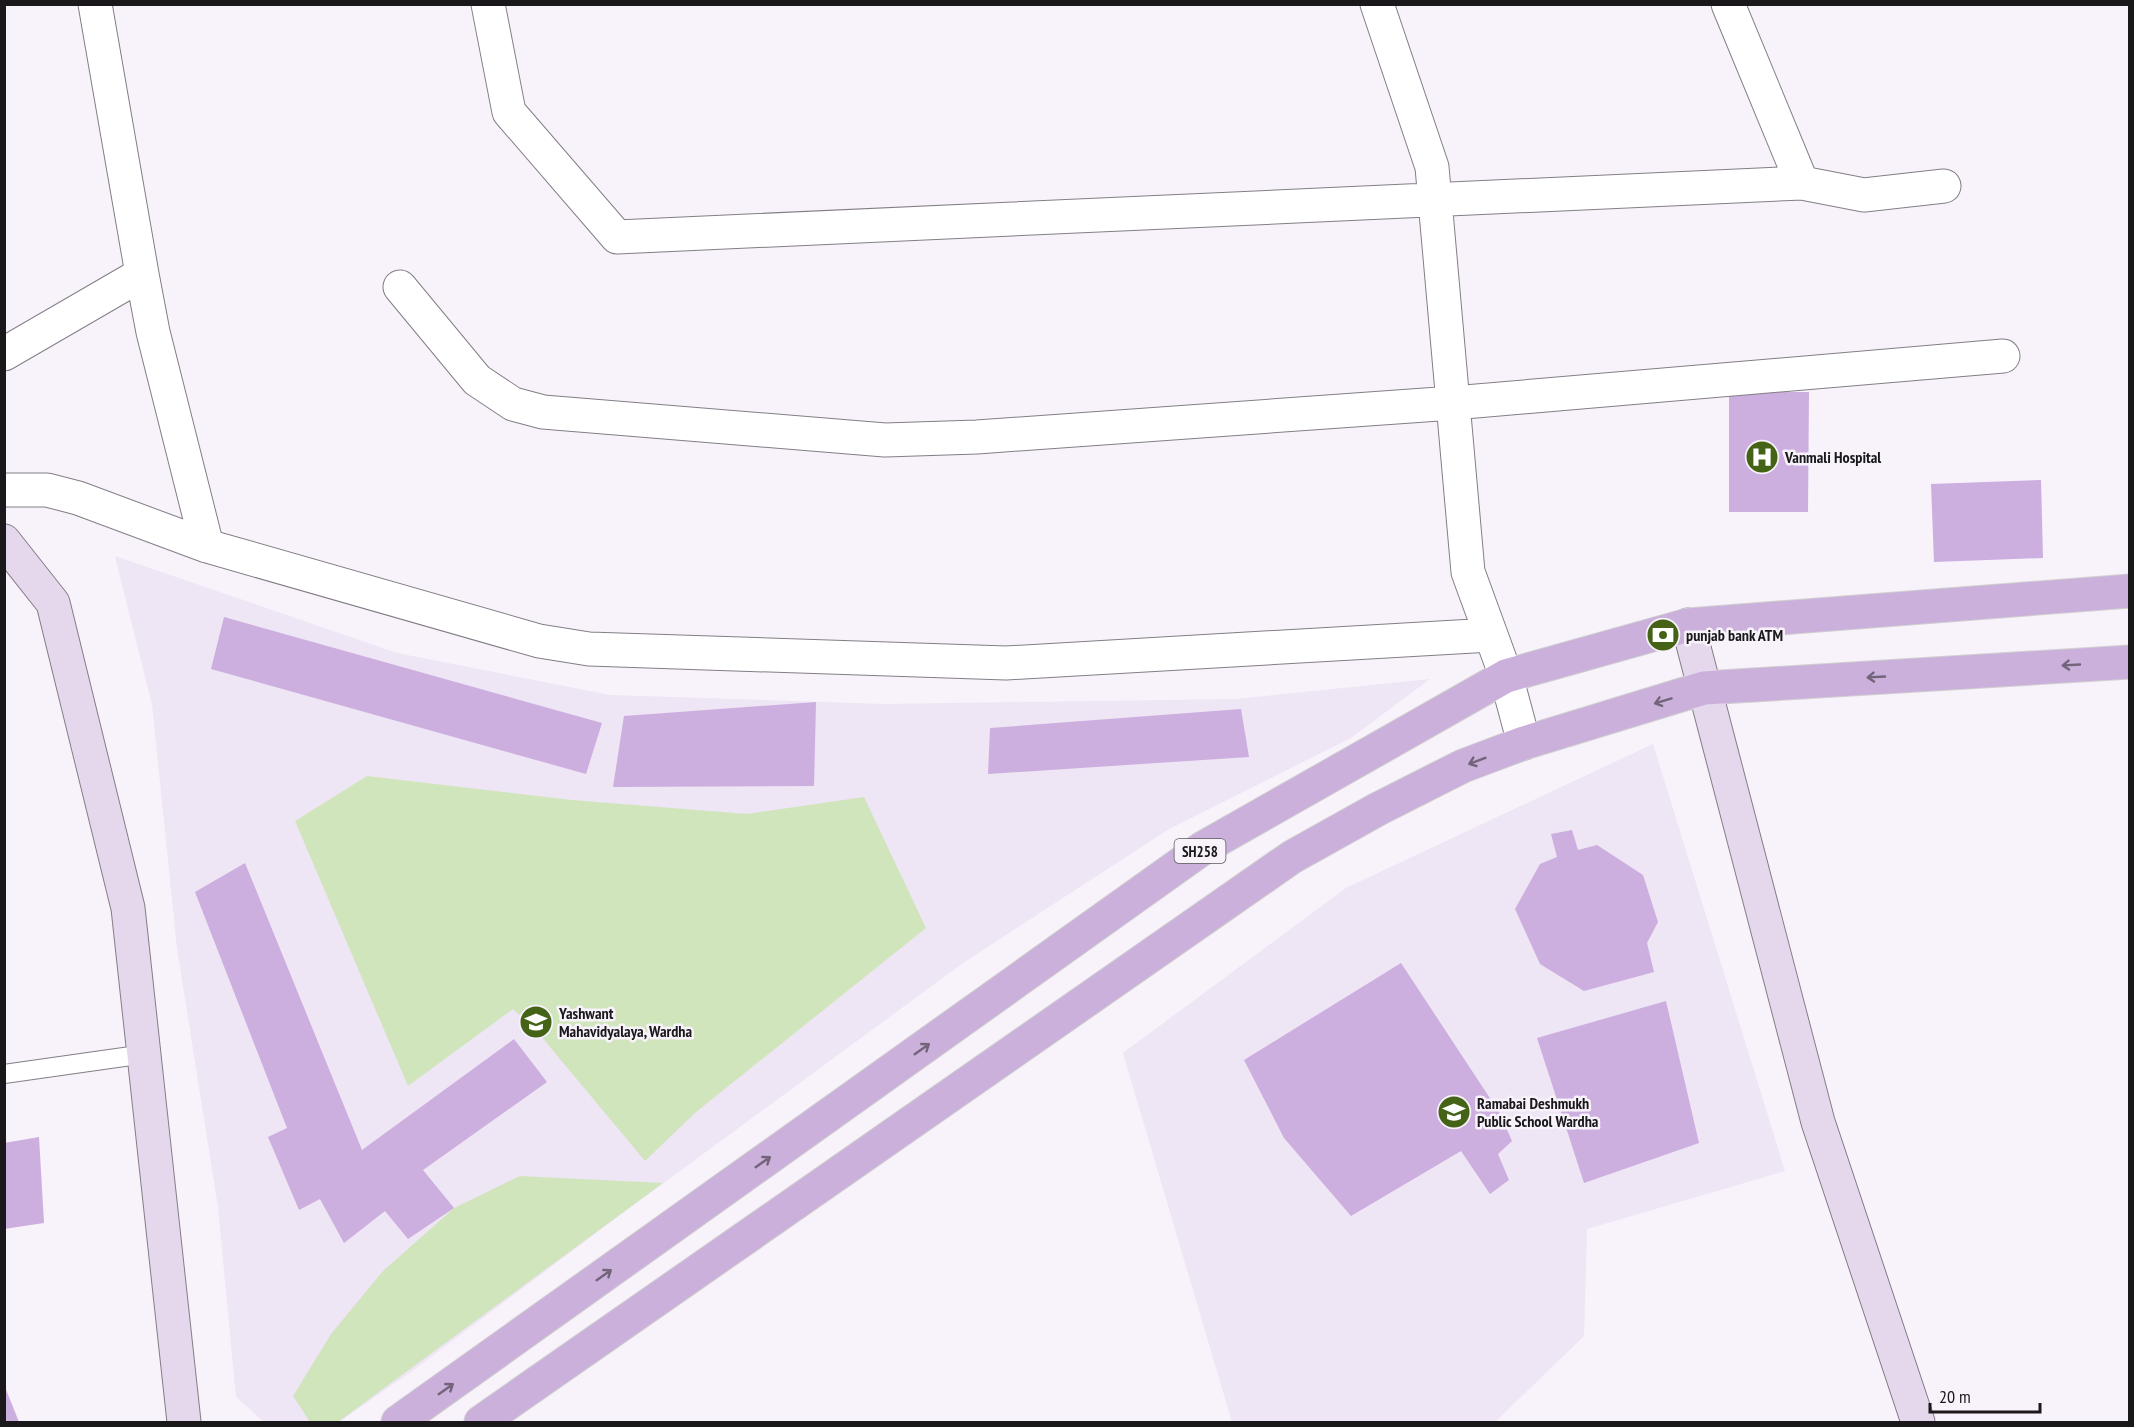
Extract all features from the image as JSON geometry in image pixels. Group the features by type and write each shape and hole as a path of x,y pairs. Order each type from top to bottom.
{"main road":[{"path":"4,541 53,603 128,908 184,1422"},
{"name":"SH258","path":"398,1422 1203,848 1506,676 1688,626 2130,591"},
{"path":"1688,626 1818,1122 1918,1422"},
{"path":"481,1422 1292,857 1378,809 1463,766 1524,743 1704,688 2130,662"}],"street":[{"path":"488,4 509,112 616,237 1802,183 1864,195 1944,186"},
{"path":"1377,4 1432,167 1468,572 1506,676 1524,743"},
{"path":"1728,4 1802,183"},
{"path":"103,7 142,274 153,332 207,546"},
{"path":"4,354 142,274"},
{"path":"400,288 477,380 513,404 543,412 885,440 1045,434 1453,403 2003,356"},
{"path":"4,490 47,490 78,498 207,546 539,641 589,649 1006,663 1491,635"}],"lane":[{"path":"4,1074 145,1054"}],"shaded area":[{"name":"Yashwant Mahavidyalaya, Wardha","path":"115,556 397,653 610,695 884,704 1237,699 1430,679 1351,738 1169,829 963,963 411,1372 339,1422 264,1422 236,1397 218,1207 177,948 152,704"},
{"name":"Ramabai Deshmukh Public School Wardha","path":"1653,744 1785,1171 1587,1229 1584,1336 1495,1422 1232,1422 1123,1053 1346,888"}],"green space":[{"path":"367,776 572,800 747,814 864,797 926,928 696,1112 645,1161 534,1028 513,1009 408,1086 295,821"},
{"path":"520,1176 663,1183 338,1422 310,1422 293,1396 331,1334 383,1271 454,1208"}],"building":[{"path":"1729,392 1809,392 1808,512 1729,512"},
{"path":"2041,480 2043,558 1934,562 1931,484"},
{"path":"224,617 602,723 586,774 211,669"},
{"path":"816,702 814,786 613,787 624,716"},
{"path":"1241,709 1249,757 988,774 990,728"},
{"path":"1572,830 1578,850 1597,845 1643,875 1658,922 1647,943 1654,972 1584,991 1540,964 1515,909 1540,864 1557,857 1551,834"},
{"path":"245,863 362,1150 514,1039 547,1082 423,1170 454,1208 408,1239 385,1211 344,1243 320,1199 299,1210 268,1137 287,1128 195,892"},
{"path":"1401,963 1499,1112 1512,1141 1498,1154 1509,1180 1490,1194 1461,1151 1351,1216 1284,1138 1244,1060"},
{"path":"1666,1001 1699,1143 1584,1183 1537,1038"},
{"path":"39,1137 44,1223 4,1229 4,1143"},
{"path":"5,1387 19,1422 4,1422"}],"place":[{"name":"Vanmali Hospital","path":"1762,457"},
{"name":"punjab bank ATM","path":"1663,635"},
{"name":"Yashwant Mahavidyalaya, Wardha","path":"536,1022"},
{"name":"Ramabai Deshmukh Public School Wardha","path":"1454,1112"}]}
